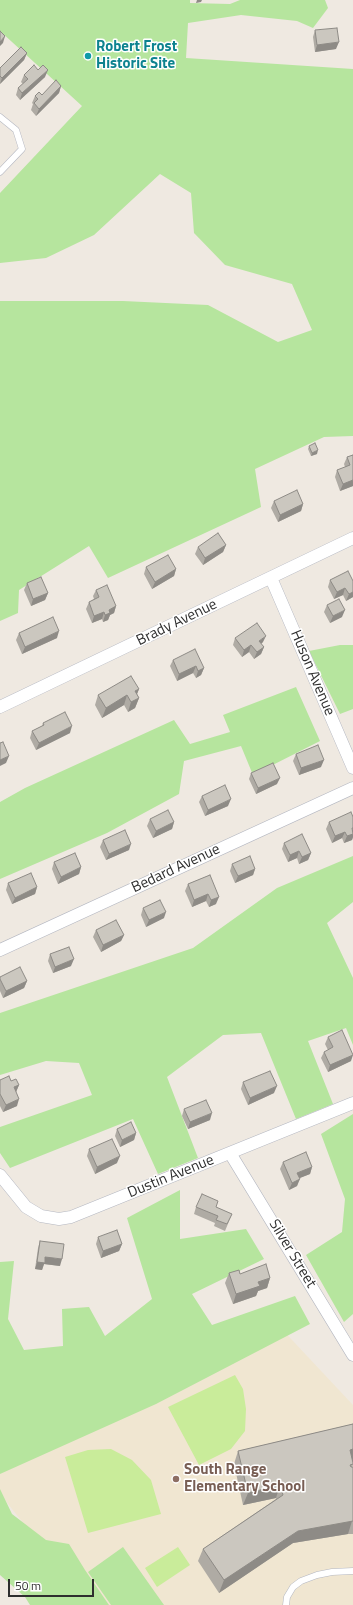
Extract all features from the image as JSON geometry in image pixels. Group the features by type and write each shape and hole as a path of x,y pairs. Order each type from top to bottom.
{"street":[{"name":"Brady Avenue","path":"0,707 353,538"},
{"name":"Huson Avenue","path":"271,578 353,768"},
{"name":"Bedard Avenue","path":"0,950 353,788"},
{"name":"Dustin Avenue","path":"0,1175 26,1207 40,1216 59,1219 71,1217 353,1103"},
{"name":"Silver Street","path":"230,1153 353,1355"}],"lane":[{"path":"0,117 16,130 22,150 0,172"},
{"path":"286,1605 287,1597 293,1587 301,1581 317,1575 332,1572 353,1571"}],"shaded area":[{"name":"South Range Elementary School","path":"278,1325 353,1405 353,1605 89,1605 0,1494 0,1464"}],"green space":[{"path":"0,0 190,0 190,3 230,4 240,0 325,0 328,8 313,28 297,21 241,15 188,23 186,58 353,69 353,436 324,437 255,469 261,507 108,578 89,546 19,590 18,613 0,621 0,301 123,301 208,305 278,342 312,330 292,284 225,265 194,233 191,193 160,174 94,235 46,258 0,263 0,193 82,106 0,31"},
{"path":"340,645 353,645 353,709 340,714 309,651"},
{"path":"296,687 320,741 253,775 241,746 184,761 179,794 107,833 0,879 0,802 25,788 174,720 190,744 230,732 223,715"},
{"path":"353,856 353,902 327,923 353,978 353,1045 346,1028 308,1041 333,1104 296,1119 261,1033 223,1035 167,1077 198,1158 158,1174 133,1119 10,1168 0,1153 0,1127 92,1095 79,1063 46,1061 0,1075 0,1013 193,948 277,888"},
{"path":"353,1114 353,1314 344,1322 306,1255 342,1232 345,1199 321,1134"},
{"path":"180,1190 180,1239 246,1229 264,1259 192,1294 212,1325 295,1296 310,1324 156,1404 0,1474 0,1262 14,1261 8,1319 24,1350 63,1346 62,1309 89,1307 105,1336 152,1299 127,1218"},
{"path":"235,1375 243,1389 246,1409 245,1431 231,1449 199,1465 168,1407"},
{"path":"111,1449 132,1460 151,1480 161,1514 88,1533 65,1457 88,1450"},
{"path":"0,1489 12,1514 46,1540 69,1544 109,1605 30,1605 25,1597 0,1575"},
{"path":"123,1547 164,1605 111,1605 88,1572"},
{"path":"178,1547 190,1565 157,1587 145,1568"}],"building":[{"path":"337,28 339,42 317,45 315,30"},
{"path":"0,31 5,36 0,42"},
{"path":"21,47 27,53 2,78 0,76 0,68"},
{"path":"34,65 38,70 43,65 48,70 22,93 18,88 28,79 24,75"},
{"path":"56,80 61,86 39,109 34,103 38,99 35,96 39,92 42,95"},
{"path":"315,443 318,450 312,453 309,446"},
{"path":"353,455 353,480 343,484 337,470 350,465 347,457"},
{"path":"297,490 303,504 280,515 274,501"},
{"path":"218,533 226,545 205,558 198,547"},
{"path":"168,555 176,569 155,582 146,567"},
{"path":"348,571 353,581 353,592 349,594 345,588 337,592 330,580"},
{"path":"41,577 48,593 33,599 27,583"},
{"path":"107,585 116,606 109,610 110,613 105,615 104,612 94,616 89,602 99,597 96,590"},
{"path":"339,599 345,610 333,616 327,605"},
{"path":"53,617 59,631 25,647 19,633"},
{"path":"257,623 266,636 259,641 264,647 257,652 251,645 244,650 235,638"},
{"path":"195,649 204,668 198,671 196,666 179,674 173,660"},
{"path":"131,676 139,689 135,691 139,698 131,702 127,695 106,708 98,695"},
{"path":"65,712 72,726 39,743 32,731 44,725 43,723"},
{"path":"3,742 9,756 0,760 0,743"},
{"path":"318,745 324,760 301,768 296,754"},
{"path":"273,763 280,778 258,788 251,773"},
{"path":"225,785 231,799 208,810 202,796"},
{"path":"168,810 174,822 156,831 150,819"},
{"path":"351,812 353,817 353,834 347,836 345,832 335,836 329,822"},
{"path":"125,830 131,844 109,854 103,840"},
{"path":"302,834 311,853 302,857 299,851 290,855 284,843"},
{"path":"75,853 81,867 61,877 54,862"},
{"path":"250,856 255,869 238,876 232,864"},
{"path":"31,873 37,887 15,898 8,883"},
{"path":"210,875 219,897 211,900 208,894 194,900 188,884"},
{"path":"160,900 166,912 149,920 143,908"},
{"path":"116,920 124,935 103,945 96,930"},
{"path":"69,947 74,959 55,967 50,954"},
{"path":"20,967 27,981 6,991 0,977"},
{"path":"342,1030 353,1055 330,1065 324,1052 333,1047 328,1037"},
{"path":"270,1071 277,1086 250,1098 243,1082"},
{"path":"9,1076 11,1081 16,1079 19,1085 14,1087 19,1099 6,1105 0,1094 0,1080"},
{"path":"206,1100 212,1113 190,1122 184,1109"},
{"path":"131,1122 136,1133 122,1140 117,1129"},
{"path":"112,1139 120,1156 97,1167 89,1149"},
{"path":"306,1152 312,1167 297,1173 300,1179 292,1183 283,1162"},
{"path":"202,1194 218,1201 216,1207 232,1214 227,1224 216,1220 218,1216 196,1207"},
{"path":"117,1230 122,1244 103,1251 98,1237"},
{"path":"40,1241 64,1244 62,1259 45,1257 45,1263 37,1262"},
{"path":"266,1264 270,1278 258,1282 260,1286 236,1294 229,1273 239,1270 240,1274"},
{"path":"353,1424 353,1449 350,1450 353,1464 350,1465 353,1467 353,1521 298,1531 224,1580 203,1549 283,1495 280,1485 248,1493 238,1451"}],"place":[{"name":"Robert Frost Historic Site","path":"88,56"},
{"name":"South Range Elementary School","path":"176,1479"}]}
